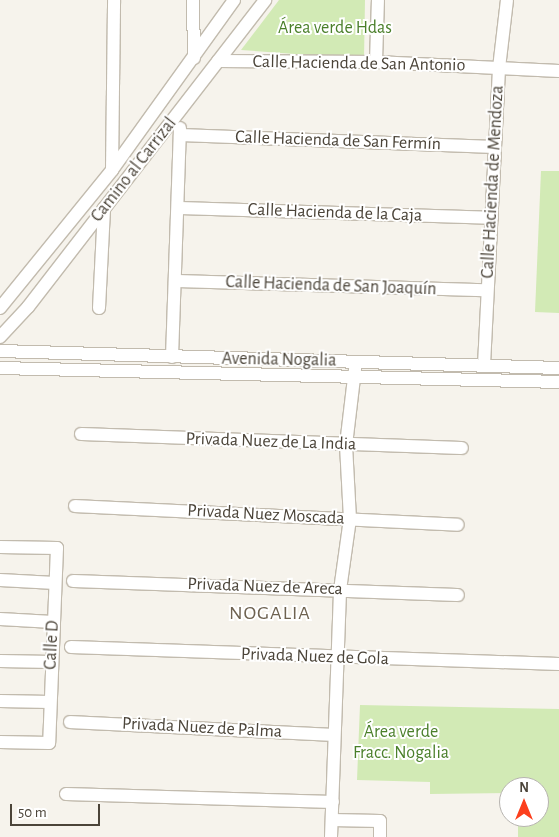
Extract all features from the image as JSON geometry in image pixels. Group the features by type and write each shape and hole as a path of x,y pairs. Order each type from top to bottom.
{"street":[{"path":"112,170 114,0"},
{"path":"193,0 194,58"},
{"name":"Camino al Carrizal","path":"0,308 112,170 234,0"},
{"name":"Camino al Carrizal","path":"0,337 28,307 264,0"},
{"path":"376,62 378,0"},
{"name":"Calle Hacienda de Mendoza","path":"484,365 499,68 507,0"},
{"path":"220,20 240,32"},
{"name":"Calle Hacienda de San Antonio","path":"218,62 376,62 559,71"},
{"path":"172,357 181,110"},
{"name":"Calle Hacienda de San Fermín","path":"180,135 496,147"},
{"path":"99,308 104,208"},
{"name":"Calle Hacienda de la Caja","path":"178,208 492,218"},
{"name":"Calle Hacienda de San Joaquín","path":"175,281 487,290"},
{"name":"Avenida Nogalia","path":"0,350 559,368"},
{"path":"331,837 340,590 350,519 346,445 355,362"},
{"name":"Avenida Nogalia","path":"0,368 559,382"},
{"name":"Privada Nuez de La India","path":"81,434 462,448"},
{"name":"Privada Nuez Moscada","path":"75,506 458,525"},
{"name":"Calle D","path":"0,546 57,548 49,742 0,742"},
{"path":"0,580 55,583"},
{"name":"Privada Nuez de Areca","path":"73,582 458,595"},
{"path":"0,619 54,622"},
{"name":"Privada Nuez de Gola","path":"71,647 337,658 559,664"},
{"path":"0,660 52,662"},
{"path":"0,700 50,702"},
{"name":"Privada Nuez de Palma","path":"70,722 334,735"},
{"path":"66,794 333,802"},
{"path":"332,820 380,821 380,837"}],"green space":[{"name":"Área verde Hdas","path":"279,0 365,0 364,59 241,50"},
{"path":"541,171 559,171 559,313 535,312"},
{"name":"Área verde Fracc. Nogalia","path":"360,705 559,709 559,837 518,837 518,827 549,827 549,777 499,777 499,793 430,794 430,782 357,780"}],"district":[{"name":"NOGALIA","path":"270,613"}]}
